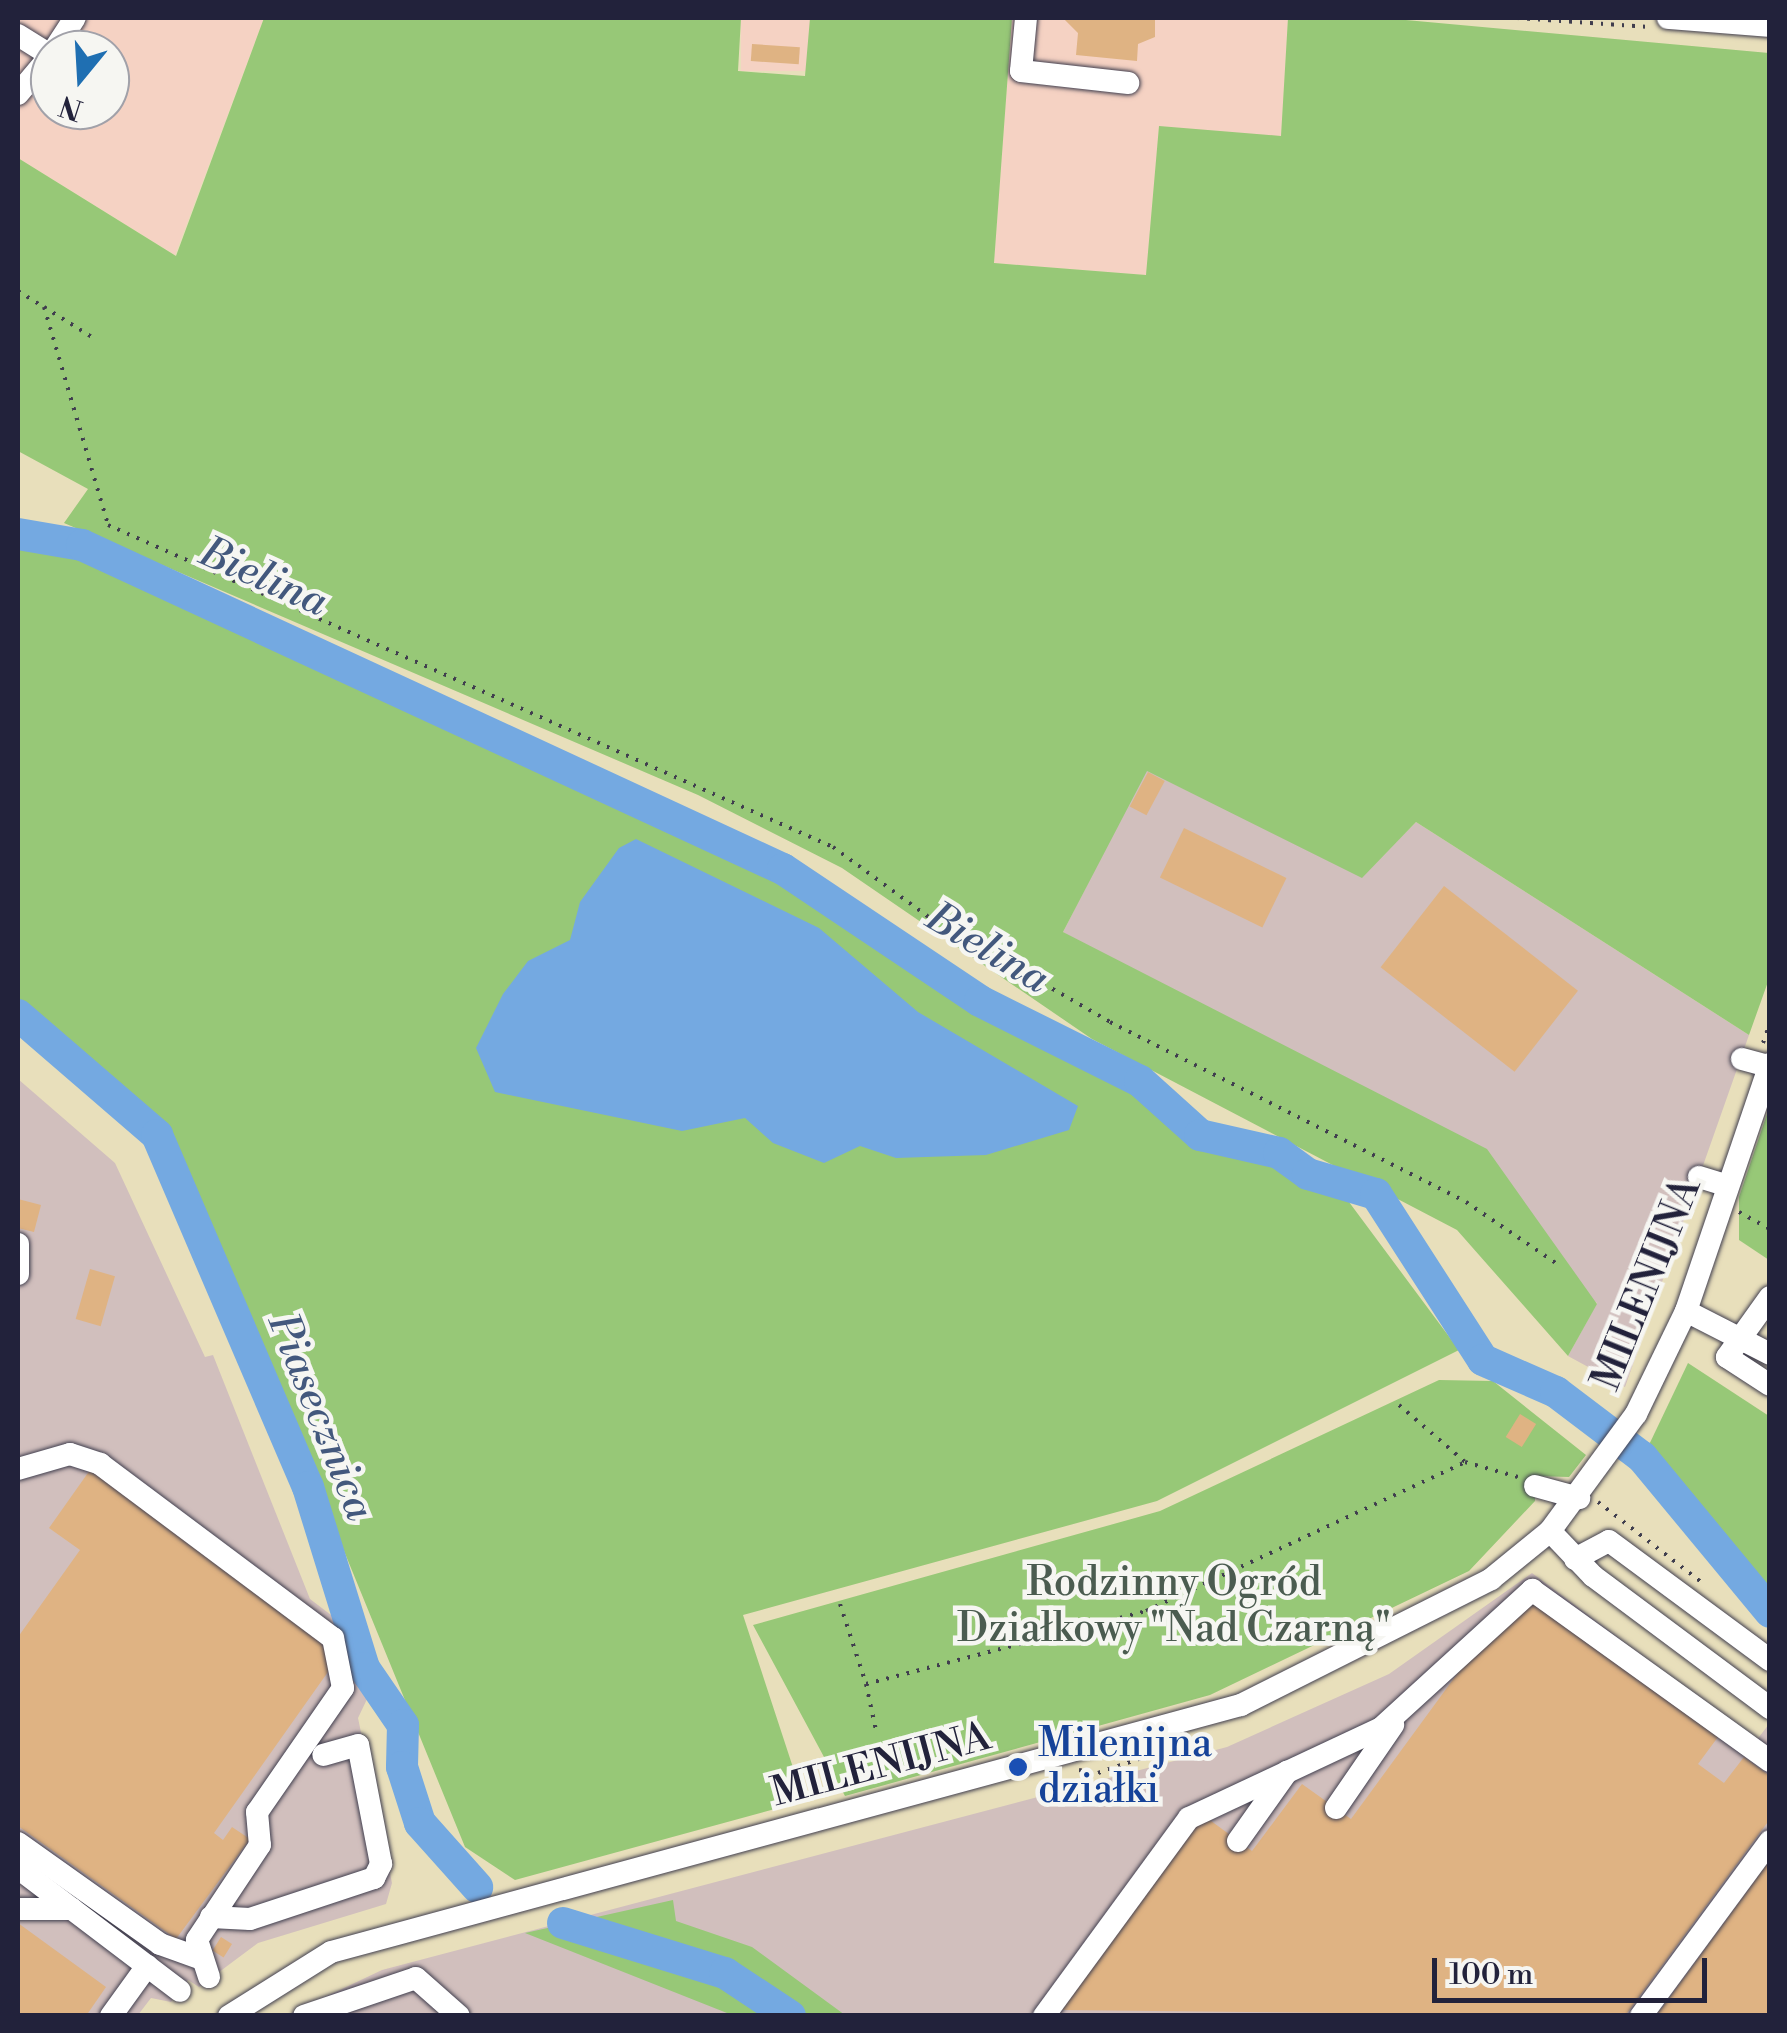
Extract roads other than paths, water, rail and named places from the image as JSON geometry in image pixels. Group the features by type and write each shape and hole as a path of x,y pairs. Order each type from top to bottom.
{"street":[{"path":"1026,18 1021,71 1128,82"},
{"path":"1666,23 1770,26"},
{"path":"1742,1059 1769,1065"},
{"name":"MILENIJNA","path":"229,2016 331,1952 1241,1704 1470,1591 1550,1532 1610,1458 1636,1414 1686,1312 1769,1065"},
{"path":"1699,1177 1726,1193"},
{"path":"18,1244 18,1274"},
{"path":"1770,1298 1727,1357 1770,1385"},
{"path":"1686,1312 1741,1335 1770,1354"},
{"path":"18,1470 70,1454 100,1464 334,1638 343,1688 257,1812 260,1846 197,1940 206,1968 160,1944 18,1843"},
{"path":"1535,1486 1579,1498"},
{"path":"1550,1532 1575,1559 1770,1708"},
{"path":"1575,1559 1609,1542 1763,1655 1734,1679"},
{"path":"1044,2016 1188,1818 1352,1747 1532,1590 1770,1761"},
{"path":"1336,1808 1413,1696"},
{"path":"212,1917 250,1919 374,1878 380,1864 358,1745 323,1755"},
{"path":"1238,1841 1287,1772"},
{"path":"1641,2016 1770,1841"},
{"path":"18,1868 180,1991"},
{"path":"18,1909 72,1909"},
{"path":"111,2016 147,1966"},
{"path":"304,2016 416,1978 458,2016"}],"water":[{"path":"636,839 819,928 918,1012 1078,1106 1069,1130 986,1155 896,1158 860,1146 824,1163 773,1143 745,1118 682,1131 495,1092 476,1048 503,994 528,961 570,940 580,902 619,848"}],"waterway":[{"name":"Bielina","path":"18,534 82,545 783,869 980,1001 1140,1081 1200,1135 1279,1153 1308,1174 1376,1194 1483,1360 1556,1392 1642,1457 1770,1612"},
{"name":"Piasecznica","path":"18,1015 157,1135 308,1487 364,1668 403,1725 402,1767 420,1823 477,1887"},
{"name":"Piasecznica","path":"563,1923 725,1973 790,2016"}],"place":[{"name":"Milenijna działki","path":"1018,1767"}],"park label":[{"name":"Rodzinny Ogród Działkowy \"Nad Czarną\"","path":"1174,1606"}]}
